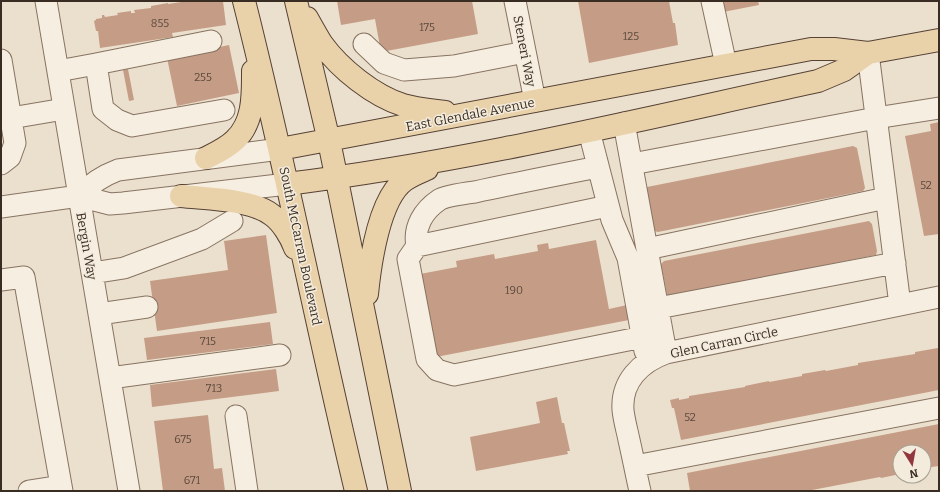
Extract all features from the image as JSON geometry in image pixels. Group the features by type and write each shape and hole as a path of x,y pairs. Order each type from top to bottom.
{"main road":[{"name":"South McCarran Boulevard","path":"244,1 280,149 329,378 356,491"},
{"path":"296,1 323,45 339,63 361,82 376,92 401,104 421,109 466,114"},
{"path":"296,1 329,140 400,491"},
{"path":"206,158 236,140 243,130 250,113 253,98 253,36"},
{"name":"East Glendale Avenue","path":"280,149 811,49 834,49 868,54 939,40"},
{"name":"East Glendale Avenue","path":"287,184 337,178 472,155 589,131 818,80 844,70 868,54"},
{"path":"365,317 369,266 380,223 391,197 405,180 426,169 472,155"},
{"path":"181,196 242,203 259,207 273,215 285,229 294,245 308,279"}],"street":[{"name":"Bergin Way","path":"46,1 129,491"},
{"name":"Steneri Way","path":"516,1 535,101"},
{"path":"712,1 726,65"},
{"path":"58,71 211,42"},
{"path":"364,44 384,63 404,70 454,66 525,52"},
{"path":"868,54 900,305"},
{"path":"1,60 15,143 10,157 1,164"},
{"path":"96,64 103,109 117,120 132,126 224,110"},
{"path":"11,118 64,108"},
{"path":"632,164 876,118 939,108"},
{"path":"624,123 658,308 657,357"},
{"path":"589,131 612,220 628,258 643,337 657,357"},
{"name":"East Glendale Avenue","path":"79,196 89,185 118,170 280,149"},
{"path":"417,246 415,238 418,223 426,211 440,199 598,167"},
{"name":"East Glendale Avenue","path":"1,207 79,196 110,204 287,184"},
{"path":"647,249 886,198"},
{"path":"608,206 417,246 408,260 427,359 437,370 454,375 643,337"},
{"path":"92,273 124,268 202,239 232,221"},
{"path":"658,308 894,263"},
{"path":"1,280 24,277 62,488 29,491"},
{"name":"Glen Carran Circle","path":"657,357 939,297"},
{"path":"99,314 147,307"},
{"path":"110,378 280,355"},
{"path":"640,491 623,409 624,394 630,379 641,366 657,357"},
{"path":"635,466 939,408"},
{"path":"236,416 247,491"}],"building":[{"path":"188,1 223,1 226,25 172,33 173,37 100,48 98,31 96,31 94,21 102,18 102,15 105,17 131,11 131,13 135,13 134,10 151,8 151,6"},
{"path":"337,1 472,1 478,34 381,52 375,19 341,25"},
{"path":"578,1 669,1 673,23 675,23 678,45 589,63"},
{"path":"721,1 758,1 759,5 723,12"},
{"path":"229,45 239,93 177,106 167,58"},
{"path":"128,69 134,100 129,101 123,70"},
{"path":"939,122 939,234 924,236 905,136 931,131 930,124"},
{"path":"853,146 857,148 865,188 863,191 658,232 654,231 647,187"},
{"path":"869,221 872,224 877,251 876,255 669,296 667,295 661,264 664,261"},
{"path":"266,235 277,313 157,331 150,281 228,270 224,241"},
{"path":"596,240 609,309 627,305 629,320 436,357 420,274 457,267 456,261 494,254 495,259 538,251 537,245 548,243 549,249"},
{"path":"270,322 273,344 147,360 144,338"},
{"path":"938,348 939,390 681,440 674,408 672,408 670,400 679,398 679,400 689,398 689,396 745,387 769,381 802,376 802,374 858,365 858,363 915,354 915,352"},
{"path":"276,369 279,391 152,407 150,385"},
{"path":"557,397 562,423 564,423 570,451 567,451 568,454 476,471 470,437 540,423 536,402"},
{"path":"208,415 214,469 222,468 225,491 163,491 154,421"},
{"path":"939,424 939,466 932,467 932,444 892,444 892,476 881,478 807,491 690,491 687,473"}]}
